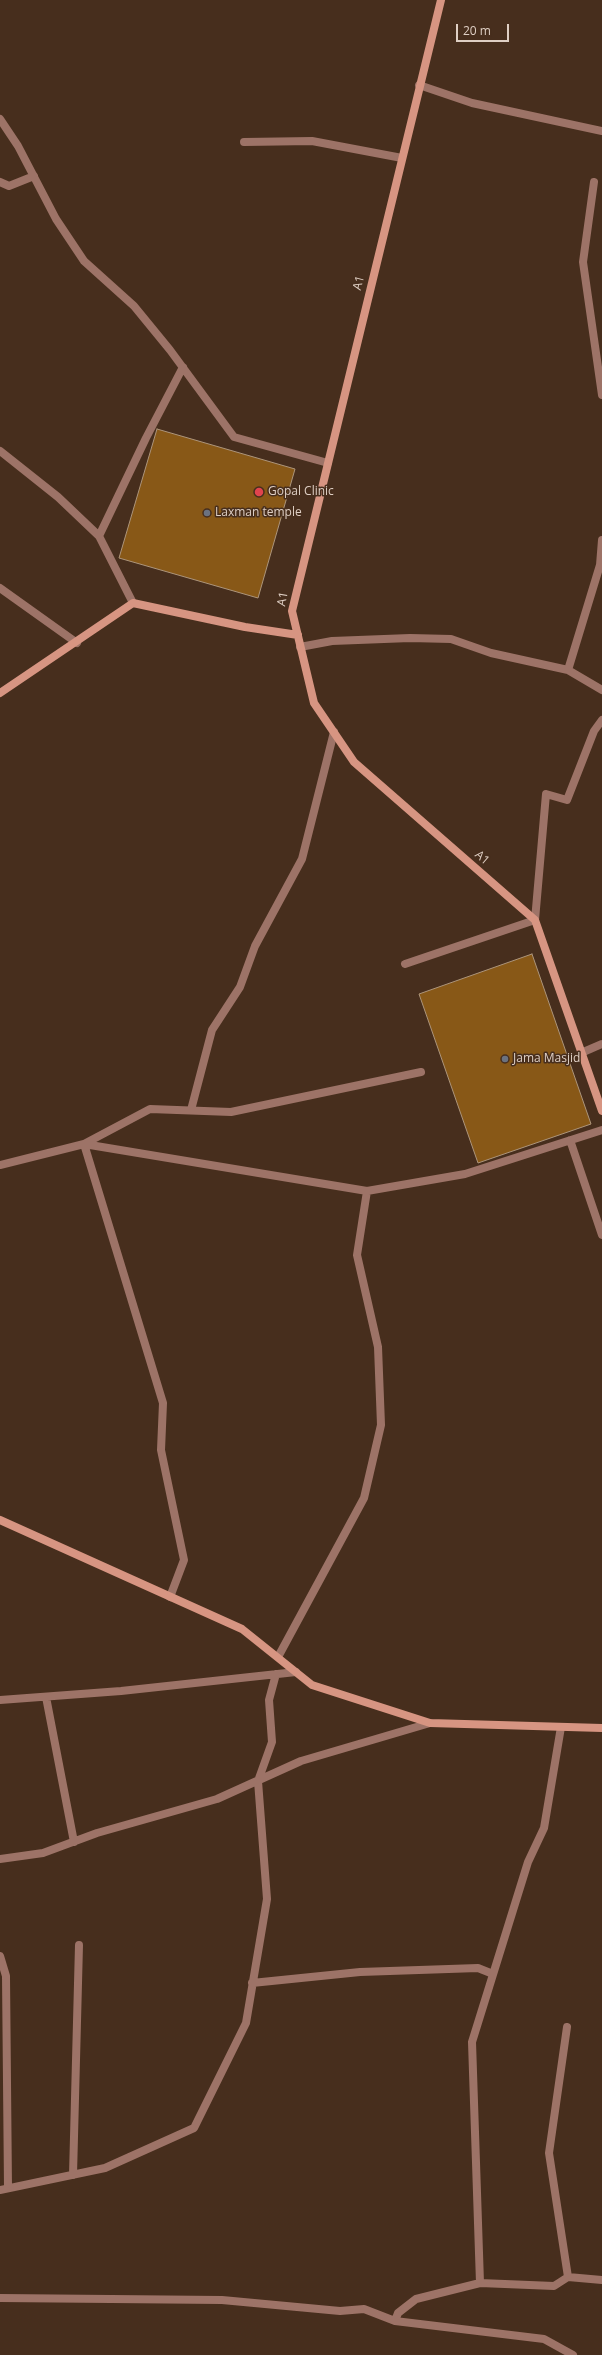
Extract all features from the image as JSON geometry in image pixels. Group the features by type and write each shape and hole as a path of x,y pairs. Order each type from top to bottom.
{"main road":[{"name":"A1","path":"441,0 419,85 292,611 314,703 354,762 535,920 602,1111"},
{"path":"0,693 77,643 133,603 245,627 298,635"},
{"path":"0,1520 242,1629 312,1685 430,1723 602,1728"}],"street":[{"path":"419,85 472,103 602,131"},
{"path":"0,119 18,146 56,219 84,261 134,306 183,368 234,437 328,463"},
{"path":"244,142 312,141 402,158"},
{"path":"0,182 10,186 34,176"},
{"path":"594,182 583,262 602,395"},
{"path":"99,536 146,438 183,368"},
{"path":"0,450 58,497 99,536 133,603"},
{"path":"568,670 600,565 602,540"},
{"path":"0,588 77,643"},
{"path":"300,646 332,641 410,638 451,639 491,653 568,670 602,690"},
{"path":"405,964 535,920 546,794 567,800 594,731 602,720"},
{"path":"191,1110 212,1030 240,987 255,946 302,859 334,732"},
{"path":"581,1052 602,1044"},
{"path":"0,1165 84,1144 150,1109 231,1112 421,1072"},
{"path":"84,1144 367,1191 465,1174 602,1130"},
{"path":"570,1140 602,1235"},
{"path":"84,1144 163,1403 161,1450 184,1560 170,1597"},
{"path":"278,1657 364,1498 381,1425 378,1347 357,1255 367,1191"},
{"path":"0,1700 121,1691 296,1672"},
{"path":"0,1956 6,1976 4,2189 105,2168 194,2128 246,2023 267,1899 258,1780 272,1742 270,1700 276,1674"},
{"path":"46,1697 74,1842"},
{"path":"0,1859 43,1853 74,1842 217,1799 301,1761 430,1723"},
{"path":"480,2283 472,2042 528,1862 544,1828 561,1727"},
{"path":"73,2175 79,1945"},
{"path":"252,1983 383,1971 478,1968 493,1974"},
{"path":"567,2027 549,2153 568,2277"},
{"path":"395,2320 398,2313 416,2299 480,2283 554,2286 568,2277 602,2280"},
{"path":"0,2298 222,2300 340,2311 364,2309 395,2320 544,2339 573,2355"}],"building":[{"name":"Laxman temple","path":"157,429 295,469 258,598 119,558"},
{"name":"Jama Masjid","path":"532,954 591,1124 478,1163 419,994"}],"place":[{"name":"Gopal Clinic","path":"259,492"},
{"name":"Laxman temple","path":"207,513"},
{"name":"Jama Masjid","path":"505,1059"}]}
